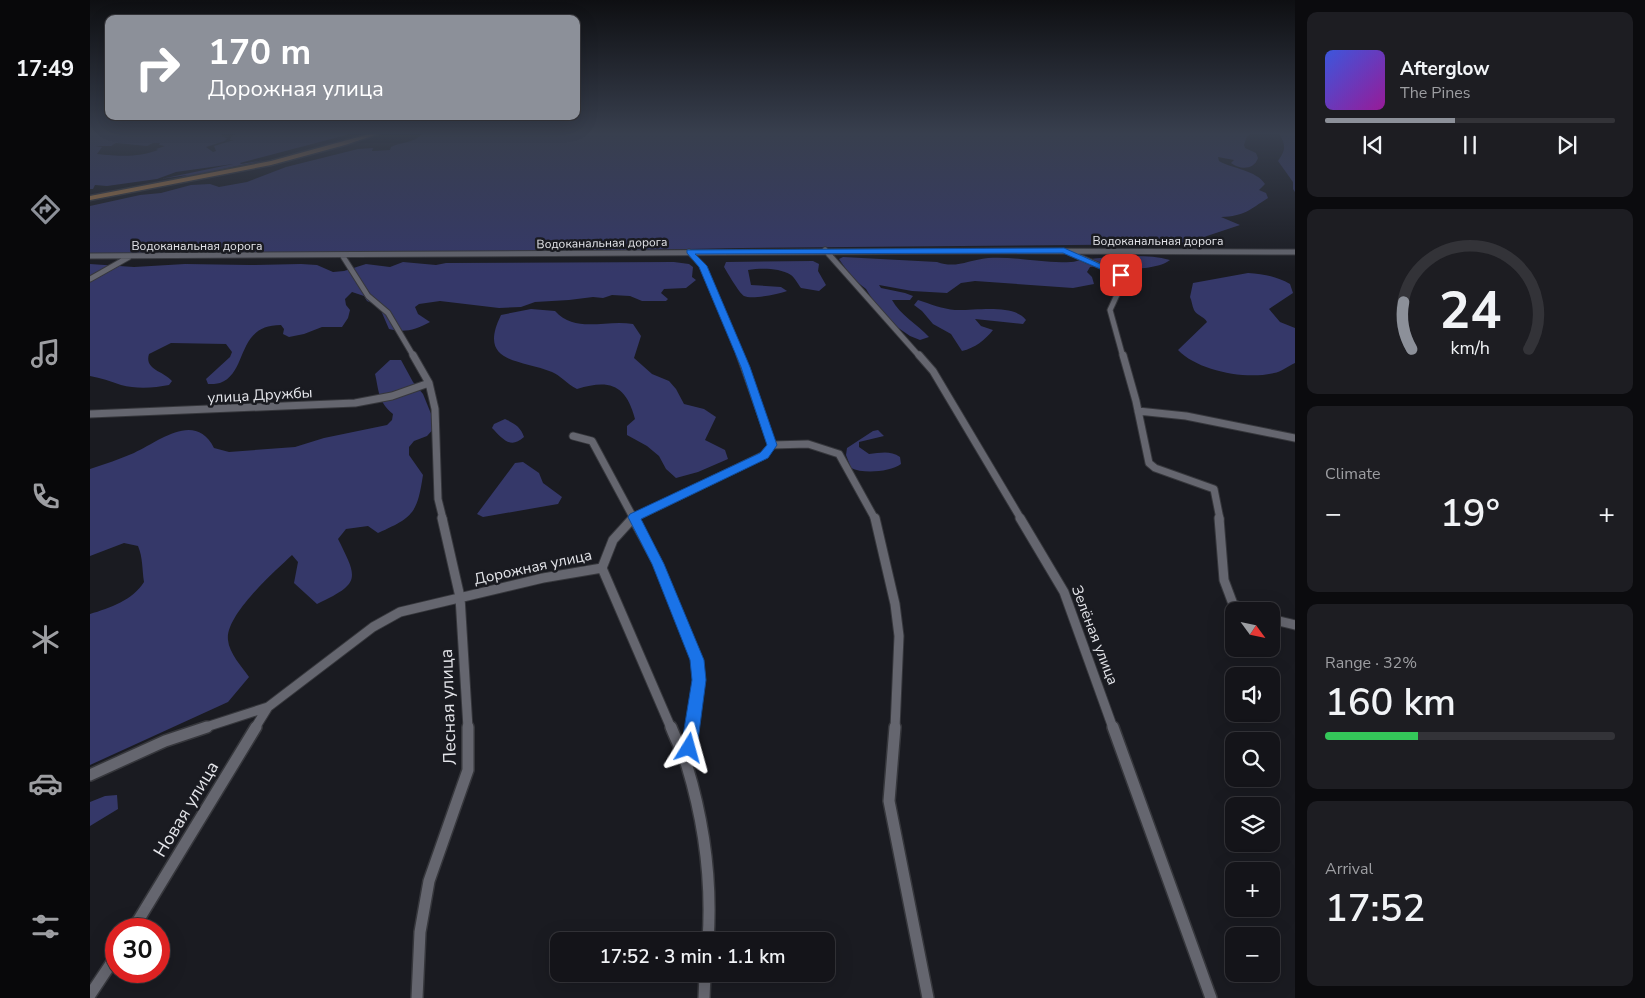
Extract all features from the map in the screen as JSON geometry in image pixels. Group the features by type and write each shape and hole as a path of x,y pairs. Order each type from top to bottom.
{"main road":[{"path":"90,198 186,180"}],"street":[{"name":"Водоканальная дорога","path":"90,256 342,256 824,250 1295,252"},
{"name":"Зелёная улица","path":"824,250 933,371 1064,592 1211,998"},
{"path":"1064,251 1121,275 1122,284 1110,310 1138,411 1149,463 1155,468 1214,489 1219,512 1224,580 1233,602"},
{"path":"689,252 703,266 745,367 772,445 808,444 839,454 874,514 895,604 899,636 897,710 889,800 928,998"},
{"path":"90,279 130,256"},
{"name":"Лесная улица","path":"342,256 368,296 388,313 429,384 435,409 438,499 460,597 469,742 468,770 429,881 420,932 416,998"},
{"name":"улица Дружбы","path":"90,414 355,403 392,396 429,384"},
{"path":"1138,411 1186,416 1295,438"},
{"path":"573,436 592,441 658,564 697,660 699,680 687,765"},
{"name":"Дорожная улица","path":"268,707 386,618 400,612 542,578 602,568 608,546 618,532 634,517 764,456 772,445"},
{"path":"602,568 687,765 703,834 710,913 709,932"},
{"path":"1280,621 1295,625"},
{"path":"90,775 165,741 268,707"},
{"name":"Новая улица","path":"140,918 268,707"},
{"path":"90,995 105,972"},
{"path":"704,998 705,982"}],"shaded area":[{"path":"90,180 153,180 107,186 95,185 93,189 90,189"},
{"path":"253,180 1261,180 1265,184 1259,190 1266,193 1268,198 1241,214 1221,217 1240,225 1183,244 741,248 481,253 90,254 90,206 140,195 161,193 191,185 210,184 219,187"},
{"path":"1291,180 1295,180 1295,192 1293,189"},
{"path":"1126,256 1170,260 1152,267 1138,269 1090,267 1087,272 1092,277 1094,284 1073,288 975,281 961,283 947,293 912,291 879,285 881,288 913,296 910,300 892,300 899,310 929,337 920,340 897,327 874,302 866,289 852,278 839,259 843,257 937,262 950,265 988,258 1072,262"},
{"path":"813,261 819,264 818,271 826,285 819,291 801,288 791,275 781,271 765,269 748,270 751,285 781,287 787,291 759,297 744,296 724,267 726,262"},
{"path":"403,262 436,265 446,263 674,262 689,264 693,267 692,277 696,280 686,288 664,289 661,293 668,299 666,301 642,301 630,296 612,295 603,298 593,297 535,302 521,307 499,308 440,301 419,304 415,307 418,314 430,322 415,329 405,331 389,329 379,306 367,301 364,296 352,292 345,299 346,305 350,310 348,318 342,327 322,327 289,337 283,334 284,329 281,325 266,327 249,340 235,369 229,377 220,383 208,384 206,379 230,357 232,352 226,344 171,343 149,354 149,364 172,381 169,385 133,387 90,376 90,264 134,267 185,264 301,264 317,265 333,272 344,271 366,264 390,267"},
{"path":"1248,273 1269,276 1290,284 1293,293 1269,309 1280,322 1295,328 1295,363 1277,372 1263,375 1237,374 1210,368 1187,357 1178,350 1207,322 1193,308 1190,297 1193,283"},
{"path":"918,300 955,310 993,309 1012,311 1026,320 1023,324 975,319 981,326 993,330 979,343 962,351 951,334 933,324 914,305"},
{"path":"531,309 555,311 563,318 582,324 633,324 641,336 634,358 652,374 669,381 684,404 704,409 716,417 705,440 725,450 728,459 698,472 676,478 666,469 659,456 647,446 627,435 627,426 635,419 627,398 621,391 607,385 588,386 577,389 552,372 515,361 498,351 494,343 495,331 501,315"},
{"path":"390,360 401,360 413,382 423,394 436,426 427,436 414,441 409,447 409,455 423,475 416,506 412,512 399,523 378,533 368,526 346,529 338,539 349,563 352,579 342,591 317,604 294,583 298,562 292,555 252,594 234,619 229,630 228,640 231,650 249,677 228,702 90,765 90,614 113,606 134,594 144,582 142,559 138,546 124,543 90,556 90,469 134,453 166,436 187,430 197,431 206,437 214,448 229,452 295,447 324,438 387,425 392,420 393,414 382,401 375,374"},
{"path":"505,419 517,426 524,437 519,441 510,443 492,428 494,424"},
{"path":"878,430 884,436 859,442 859,447 869,454 892,453 900,457 901,464 890,469 876,471 862,471 851,468 846,455 847,448 873,431"},
{"path":"523,462 539,473 543,483 562,497 558,504 483,517 477,514 515,463"},
{"path":"117,795 118,809 90,826 90,802 105,796"}],"route":[{"path":"689,748 699,680 697,660 675,610 658,564 634,517 764,456 772,445 745,367 703,266 689,252 824,250 1064,251 1121,275"}]}
